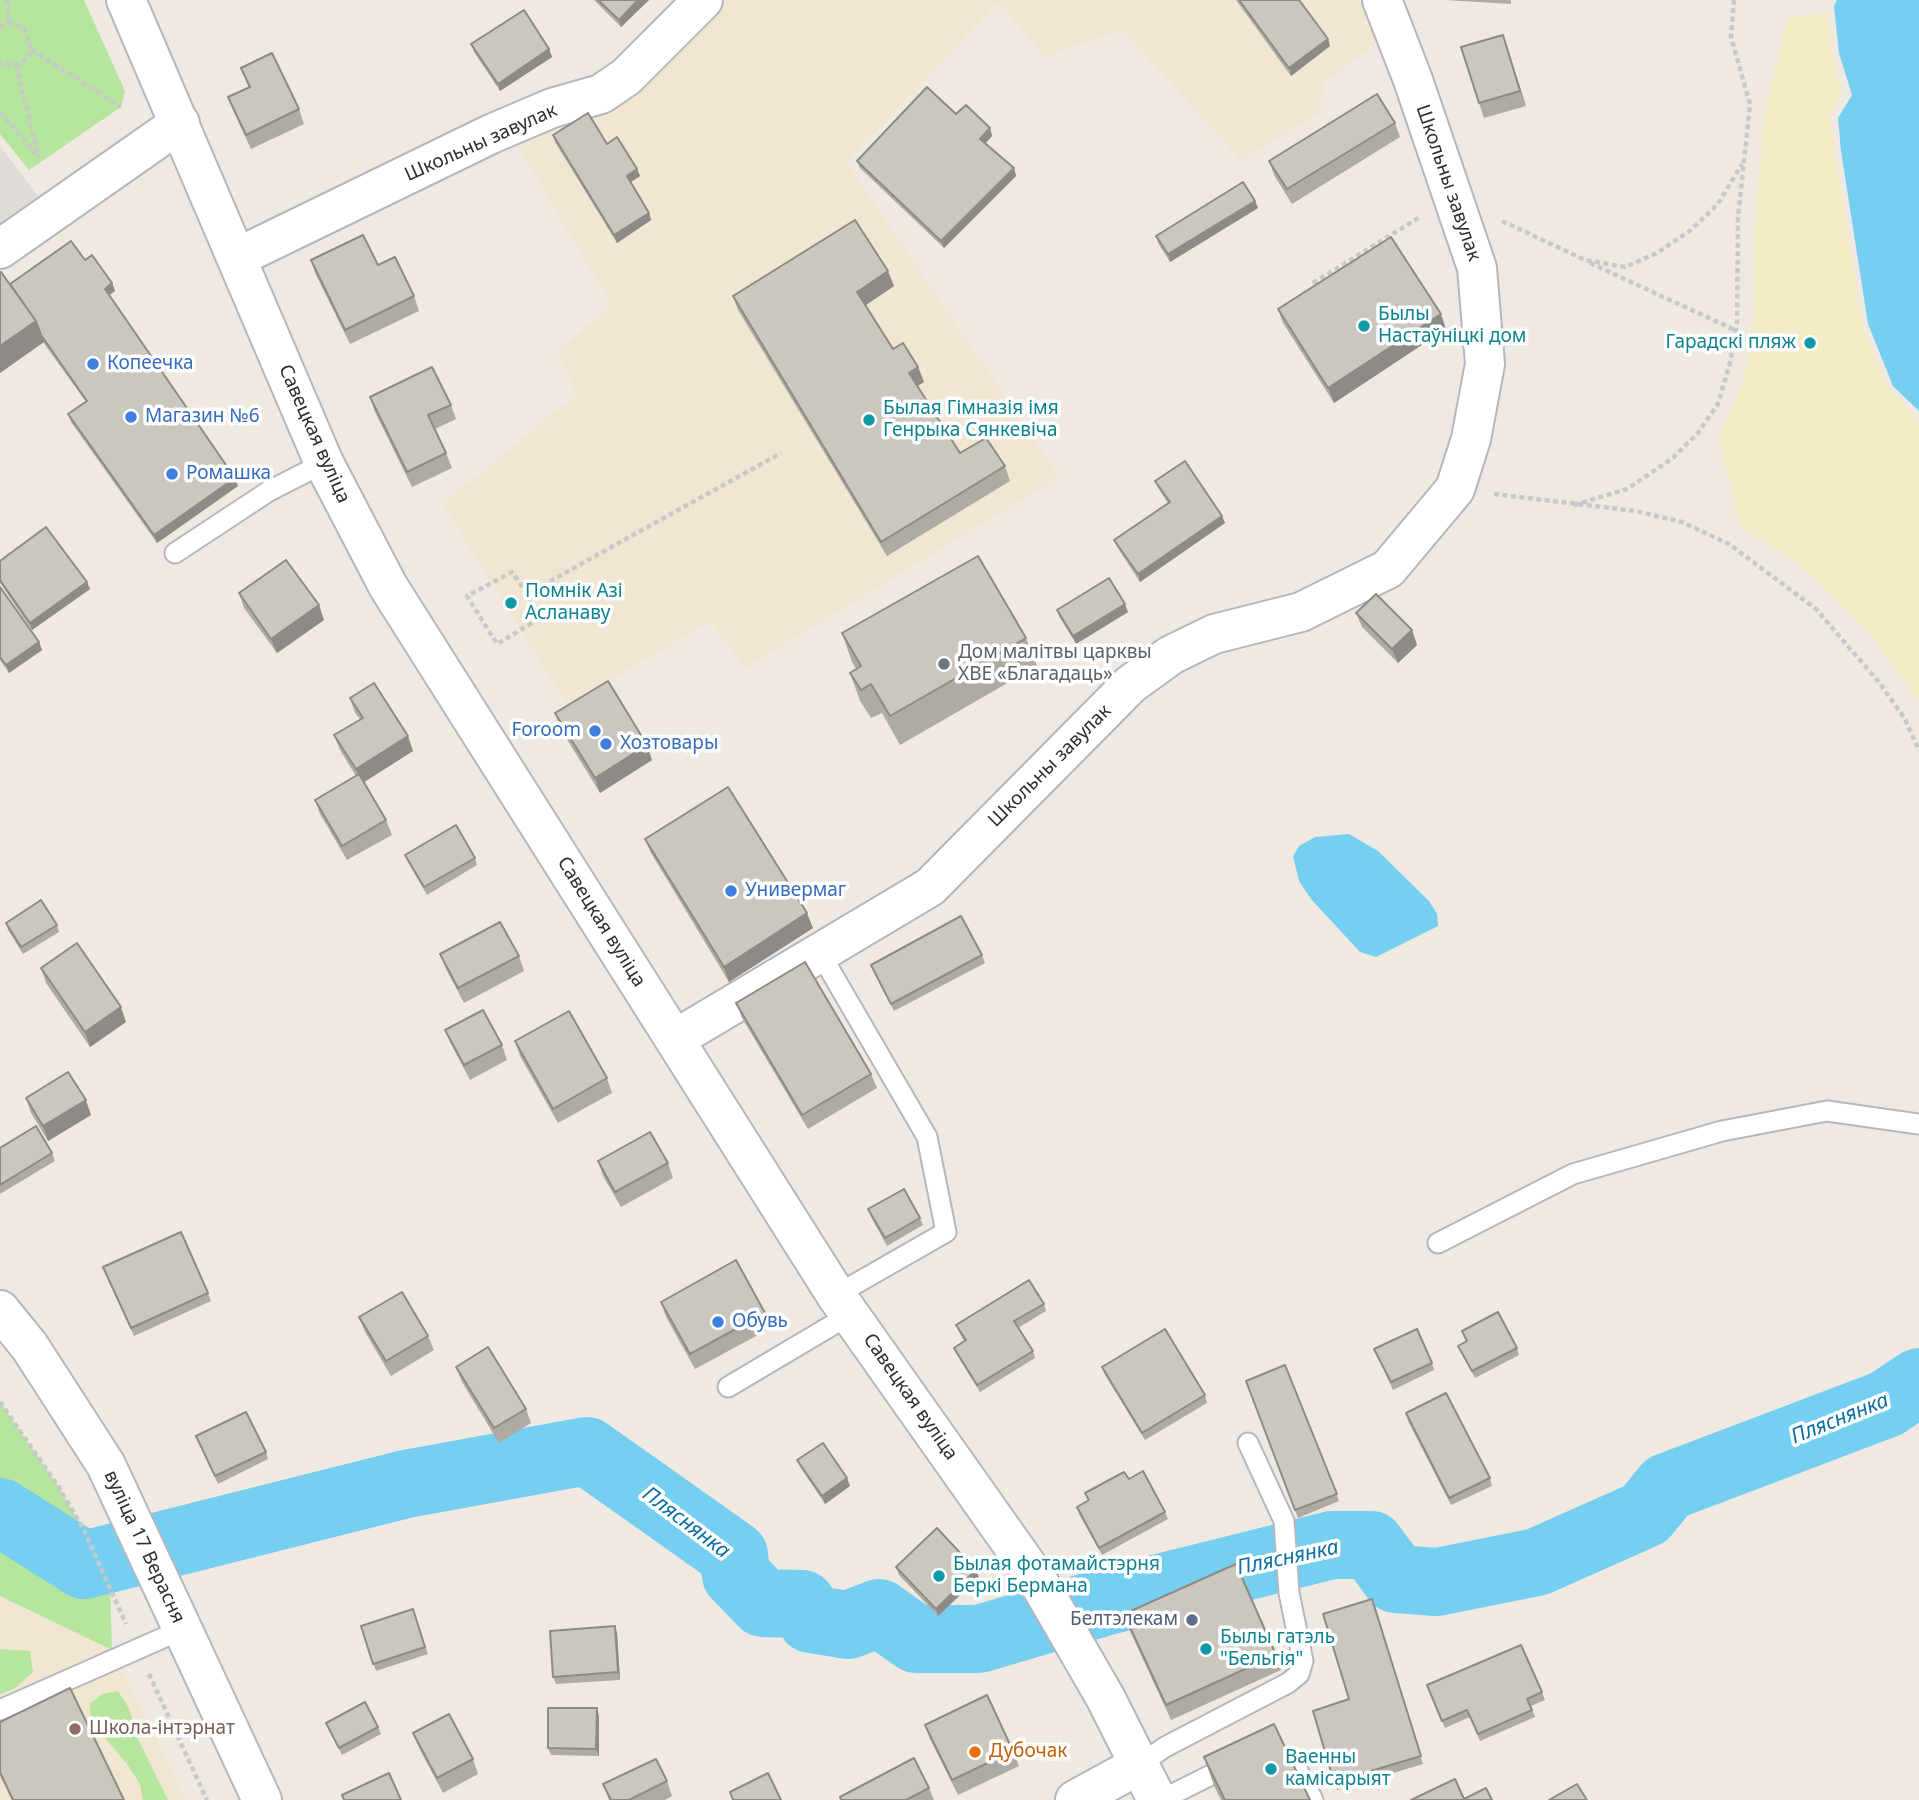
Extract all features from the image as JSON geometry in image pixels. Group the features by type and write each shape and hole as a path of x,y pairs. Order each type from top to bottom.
{"street":[{"name":"Савецкая вуліца","path":"126,0 324,463 388,586 844,1304 1038,1581 1159,1800"},
{"name":"Школьны завулак","path":"237,257 491,134 552,108 601,94 626,77 703,0"},
{"name":"Школьны завулак","path":"675,1039 930,887 1131,684 1171,655 1214,634 1301,612 1388,569 1455,489 1471,439 1485,364 1477,268 1382,0"},
{"path":"0,249 180,123"},
{"name":"вуліца 17 Верасня","path":"0,1310 30,1348 106,1465 262,1800"},
{"path":"1075,1800 1139,1765"}],"lane":[{"path":"175,553 269,491 324,463"},
{"path":"728,1387 946,1233 928,1138 820,953"},
{"path":"1438,1243 1573,1174 1722,1131 1827,1111 1919,1124"},
{"path":"1139,1765 1165,1747 1288,1683 1298,1674 1303,1661 1289,1593 1284,1521 1248,1443"},
{"path":"0,1710 183,1629"},
{"path":"1159,1800 1254,1753"},
{"path":"1298,1770 1313,1800"}],"path":[{"path":"7,0 9,23"},
{"path":"1574,505 1627,489 1673,458 1698,433 1718,404 1735,330 1738,219 1750,104 1731,37 1734,0"},
{"path":"0,27 9,23 24,28 32,50 121,107"},
{"path":"16,65 32,50"},
{"path":"0,63 16,65"},
{"path":"0,112 39,158 16,65"},
{"path":"1580,258 1625,267 1657,253 1691,230 1718,204 1744,161"},
{"path":"1313,283 1453,197 1735,330"},
{"path":"527,594 780,453"},
{"path":"1455,489 1636,512 1682,522 1729,544 1781,580 1816,609 1851,646 1905,719 1919,751"},
{"path":"512,572 527,594 540,618 497,644 467,596 512,572"},
{"path":"0,1402 58,1486 83,1528 207,1800"}],"shaded area":[{"path":"722,0 1366,0 1382,39 1323,83 1318,114 1241,160 1122,29 1045,57 998,2 847,162 1059,477 745,668 711,621 567,705 443,504 577,394 557,352 612,305 516,143 614,99"},
{"path":"0,146 58,222 0,264"},
{"name":"Школа-інтэрнат","path":"0,1596 112,1650 186,1800 0,1800"}],"green space":[{"path":"0,0 84,0 125,91 121,107 29,170 0,134"},
{"path":"0,1402 58,1486 83,1528 94,1563 110,1589 112,1650 0,1596"},
{"path":"0,1649 30,1651 33,1672 14,1689 0,1694"},
{"path":"118,1691 129,1708 137,1737 168,1800 143,1800 140,1784 127,1764 91,1721 90,1704 102,1694"}],"sand":[{"name":"Гарадскі пляж","path":"1828,12 1833,58 1842,93 1829,114 1862,323 1883,380 1919,422 1919,701 1868,632 1840,603 1795,561 1741,527 1718,436 1735,404 1748,363 1755,304 1756,212 1764,115 1788,18"}],"water":[{"path":"1837,0 1919,0 1919,411 1893,386 1868,324 1841,151 1838,118 1852,95 1839,53 1834,6"},
{"path":"1349,834 1378,851 1429,901 1437,914 1438,926 1376,957 1360,952 1311,899 1299,881 1293,856 1299,846 1315,837"}],"building":[{"path":"598,0 638,0 619,20"},
{"path":"1239,0 1299,0 1328,39 1289,68"},
{"path":"524,10 549,49 498,84 471,44"},
{"path":"1503,35 1520,91 1479,103 1461,47"},
{"path":"272,53 299,109 246,135 228,97 250,87 241,68"},
{"path":"927,87 956,114 966,105 990,128 980,139 1014,168 941,241 857,161"},
{"path":"1377,94 1395,123 1287,189 1269,161"},
{"path":"588,113 607,144 617,137 637,169 627,176 649,213 614,235 553,135"},
{"path":"1243,182 1255,201 1168,254 1156,236"},
{"name":"Былая Гімназія імя Генрыка Сянкевіча","path":"855,220 888,271 857,292 893,349 903,343 918,367 909,373 960,453 986,438 1005,466 881,542 733,296"},
{"path":"363,235 378,265 395,257 414,296 345,330 311,260"},
{"name":"Былы Настаўніцкі дом","path":"1391,237 1441,314 1328,388 1278,309"},
{"path":"71,241 85,260 92,255 112,283 105,289 235,478 154,535 68,414 87,401 41,335 36,321 10,284"},
{"path":"0,273 36,321 0,346"},
{"path":"432,367 451,405 428,415 446,453 407,472 370,397"},
{"path":"1185,461 1222,516 1138,574 1114,540 1170,502 1155,481"},
{"path":"46,527 87,582 30,623 0,580 0,561"},
{"name":"Дом малітвы царквы ХВЕ «Благадаць»","path":"978,556 1026,638 890,716 871,684 861,690 850,673 861,666 842,633"},
{"path":"286,560 319,605 271,639 239,593"},
{"path":"1109,578 1125,604 1073,636 1057,610"},
{"path":"0,587 39,642 6,665 0,657"},
{"path":"1376,594 1412,630 1392,649 1356,613"},
{"name":"Хозтовары","path":"608,681 647,745 595,778 555,713"},
{"path":"374,683 408,736 356,769 334,735 363,718 350,698"},
{"path":"359,774 386,820 342,846 315,800"},
{"name":"Универмаг","path":"728,787 807,913 724,967 645,839"},
{"path":"456,825 475,858 424,887 405,855"},
{"path":"41,900 57,925 21,947 6,923"},
{"path":"961,916 982,955 891,1004 871,965"},
{"path":"500,922 519,956 458,988 440,954"},
{"path":"77,943 121,1007 85,1032 41,968"},
{"path":"805,962 871,1074 802,1115 736,1003"},
{"path":"483,1010 502,1045 464,1065 445,1030"},
{"path":"569,1011 607,1078 553,1109 515,1041"},
{"path":"68,1072 86,1100 43,1126 26,1098"},
{"path":"36,1126 52,1153 0,1185 0,1148"},
{"path":"650,1132 668,1163 615,1192 598,1161"},
{"path":"904,1189 920,1218 885,1238 868,1209"},
{"path":"181,1232 208,1293 131,1328 103,1267"},
{"name":"Обувь","path":"736,1260 765,1313 690,1354 661,1302"},
{"path":"1029,1280 1044,1304 1014,1321 1033,1351 977,1385 954,1348 966,1340 956,1325"},
{"path":"402,1292 428,1336 386,1361 359,1317"},
{"path":"1498,1312 1517,1348 1472,1371 1458,1346 1467,1341 1462,1331"},
{"path":"1165,1329 1205,1395 1142,1433 1102,1367"},
{"path":"1417,1329 1432,1363 1391,1382 1374,1349"},
{"path":"488,1347 526,1409 494,1428 456,1367"},
{"path":"1285,1365 1337,1494 1295,1510 1246,1381"},
{"path":"1446,1393 1490,1478 1449,1498 1406,1413"},
{"path":"246,1412 266,1452 215,1476 196,1436"},
{"path":"823,1443 847,1478 822,1496 797,1460"},
{"path":"1143,1471 1165,1512 1099,1548 1077,1507 1089,1500 1085,1493 1124,1472 1129,1479"},
{"name":"Былая фотамайстэрня Беркі Бермана","path":"937,1528 976,1570 936,1609 896,1567"},
{"name":"Былы гатэль \"Бельгія\"","path":"1236,1564 1276,1655 1166,1705 1124,1614"},
{"path":"1372,1599 1421,1756 1334,1782 1313,1711 1349,1699 1323,1614"},
{"path":"413,1609 425,1647 373,1664 361,1626"},
{"path":"615,1626 618,1672 553,1677 550,1631"},
{"path":"1521,1645 1542,1692 1527,1699 1532,1710 1478,1734 1467,1710 1442,1721 1427,1685"},
{"path":"70,1688 124,1800 13,1800 0,1772 0,1722"},
{"name":"Дубочак","path":"987,1695 1013,1751 952,1780 925,1725"},
{"path":"365,1702 378,1727 339,1748 326,1723"},
{"path":"548,1708 597,1708 596,1749 548,1748"},
{"path":"449,1714 473,1759 437,1778 413,1733"},
{"path":"1274,1724 1310,1800 1225,1800 1204,1757"},
{"path":"914,1758 929,1788 906,1800 841,1800 840,1797"},
{"path":"656,1759 667,1781 629,1800 611,1800 603,1784"},
{"path":"389,1773 401,1800 344,1800 342,1795"},
{"path":"768,1773 781,1800 733,1800 730,1792"},
{"path":"1455,1779 1464,1799 1486,1788 1492,1800 1411,1800"},
{"path":"1577,1784 1587,1800 1549,1800"}],"waterway":[{"name":"Пляснянка","path":"0,1512 84,1565 406,1484 587,1451 734,1555 736,1575 763,1603 802,1604 811,1619 848,1625 879,1613 916,1639 979,1639 1111,1600 1332,1545 1371,1545 1396,1579 1437,1582 1537,1562 1645,1514 1667,1487 1886,1404 1919,1382"}],"place":[{"name":"Былы Настаўніцкі дом","path":"1364,326"},
{"name":"Гарадскі пляж","path":"1810,343"},
{"name":"Копеечка","path":"93,364"},
{"name":"Магазин №6","path":"131,417"},
{"name":"Былая Гімназія імя Генрыка Сянкевіча","path":"869,420"},
{"name":"Ромашка","path":"172,474"},
{"name":"Помнік Азі Асланаву","path":"511,603"},
{"name":"Дом малітвы царквы ХВЕ «Благадаць»","path":"944,664"},
{"name":"Foroom","path":"595,731"},
{"name":"Хозтовары","path":"606,744"},
{"name":"Универмаг","path":"731,891"},
{"name":"Обувь","path":"718,1322"},
{"name":"Былая фотамайстэрня Беркі Бермана","path":"939,1576"},
{"name":"Белтэлекам","path":"1192,1620"},
{"name":"Былы гатэль \"Бельгія\"","path":"1206,1649"},
{"name":"Школа-інтэрнат","path":"75,1729"},
{"name":"Дубочак","path":"975,1752"},
{"name":"Ваенны камісарыят","path":"1271,1769"}]}
